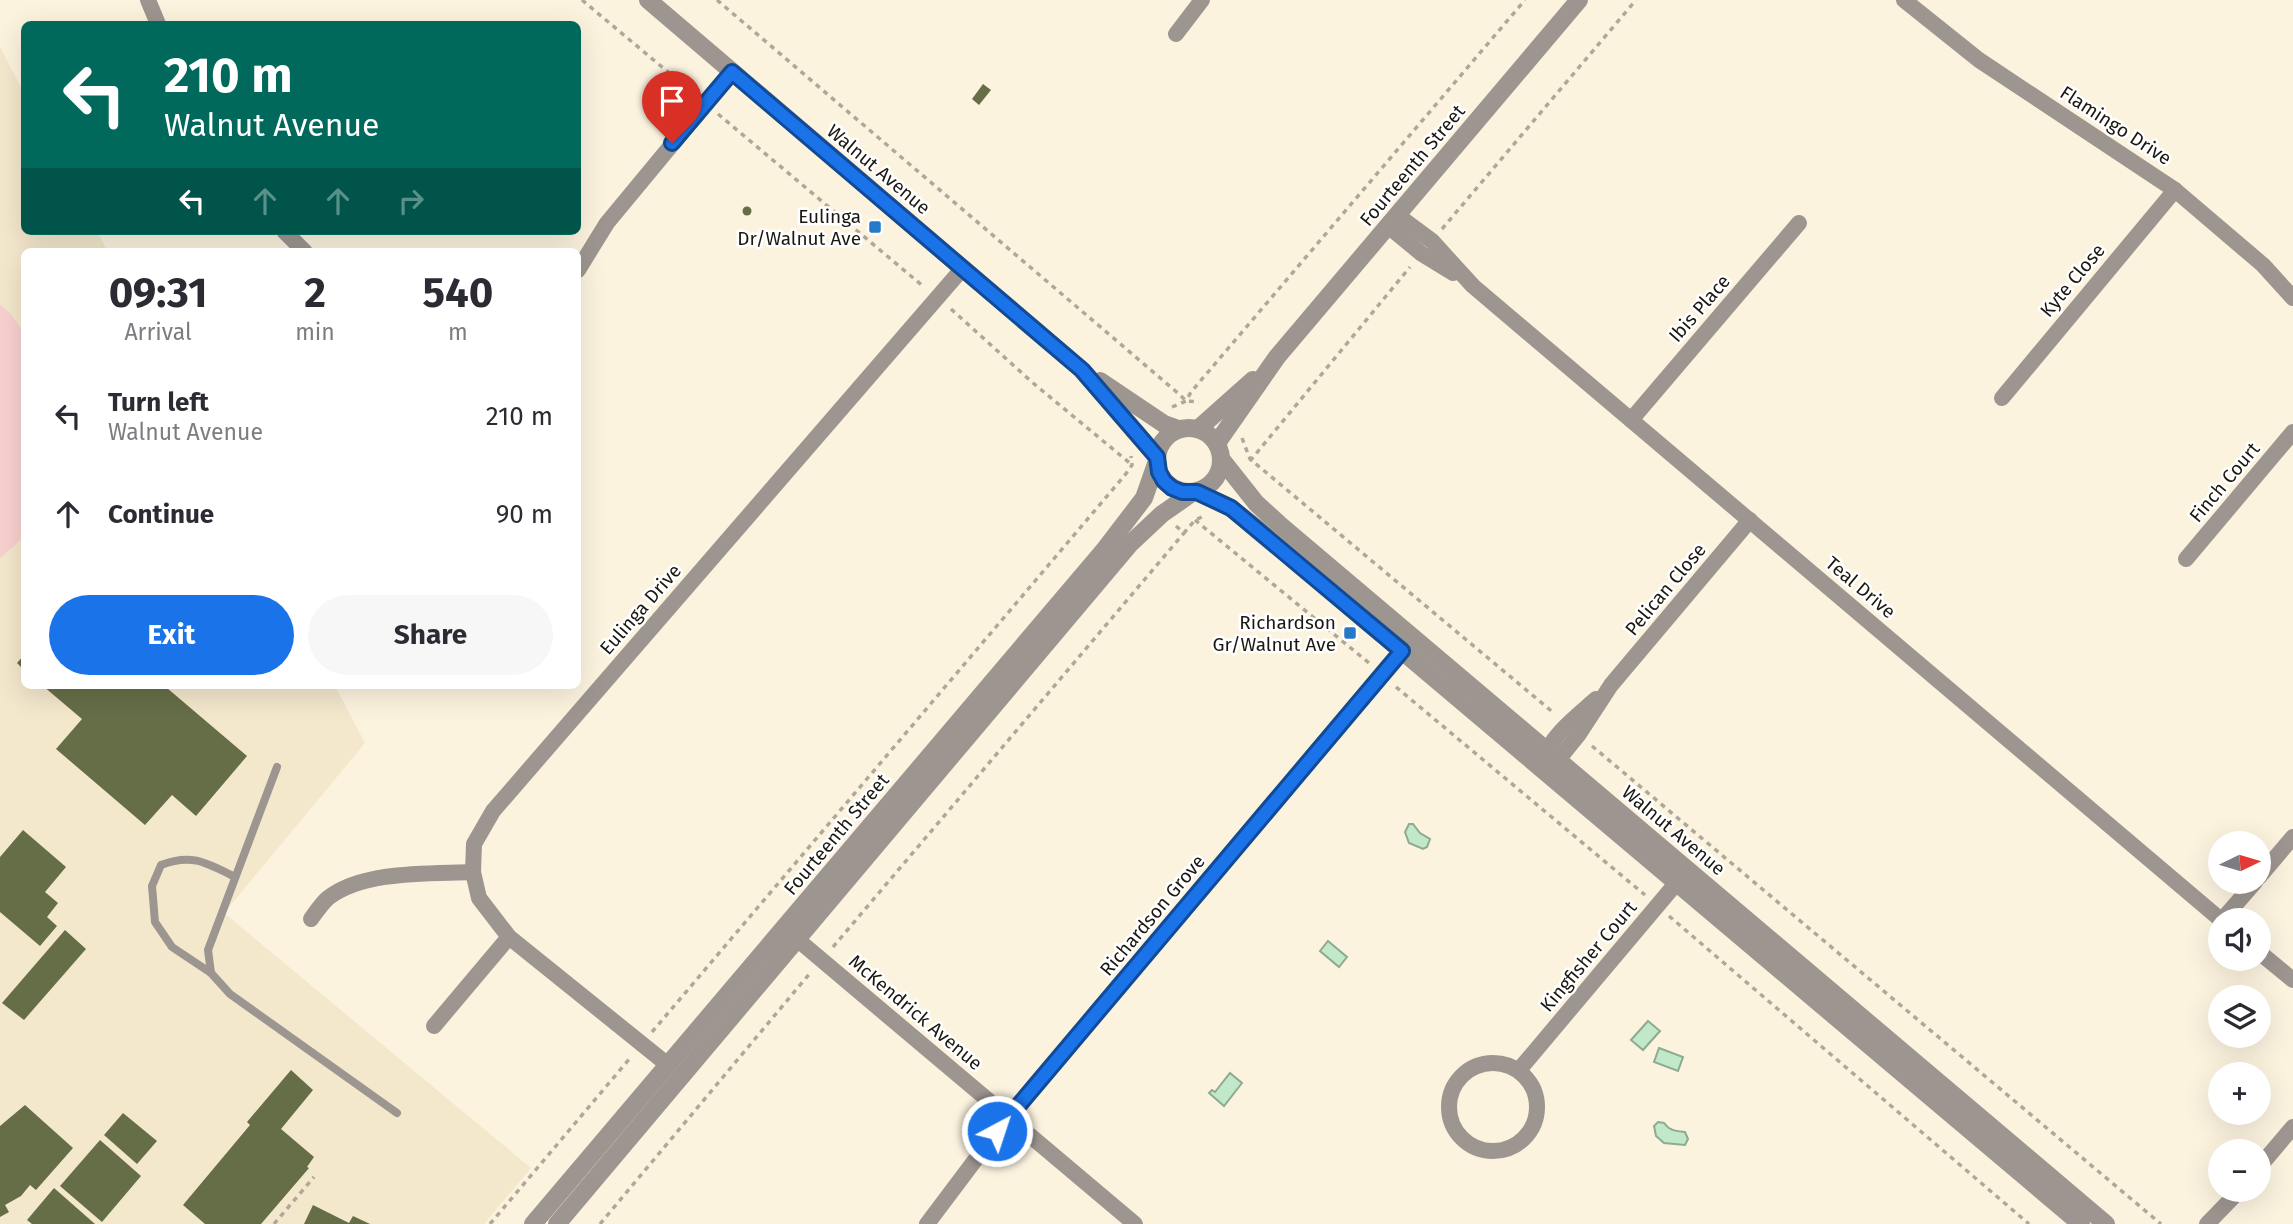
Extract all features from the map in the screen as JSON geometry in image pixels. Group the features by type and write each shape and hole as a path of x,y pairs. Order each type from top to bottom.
{"street":[{"path":"148,0 157,21"},
{"name":"Walnut Avenue","path":"648,0 1082,370 1164,424 1178,429"},
{"path":"1176,34 1202,0"},
{"name":"Fourteenth Street","path":"1198,429 1223,419 1579,0"},
{"name":"Flamingo Drive","path":"1903,0 1979,60 2175,190 2263,265 2293,298"},
{"path":"581,265 607,223 732,72"},
{"name":"Kyte Close","path":"2002,398 2175,190"},
{"name":"Teal Drive","path":"1393,221 1432,241 1473,286 2208,908"},
{"name":"Ibis Place","path":"1631,420 1799,223"},
{"path":"289,235 301,248"},
{"name":"Eulinga Drive","path":"668,1065 509,937 478,898 473,872 474,844 493,811 963,268"},
{"name":"Walnut Avenue","path":"1082,370 1157,459"},
{"name":"Fourteenth Street","path":"1219,452 1223,419"},
{"path":"1178,429 1198,429 1212,437 1219,452 1220,471 1215,480 1195,492 1182,492 1164,481 1157,459 1164,440 1178,429"},
{"name":"Finch Court","path":"2186,559 2293,432"},
{"name":"Walnut Avenue","path":"1219,452 1256,503 1541,768 1682,876 2106,1224"},
{"name":"Fourteenth Street","path":"533,1224 1105,549 1143,498 1157,459"},
{"name":"Walnut Avenue","path":"1195,492 1231,508 1552,755 1682,876 2081,1224"},
{"name":"Fourteenth Street","path":"557,1224 1130,544 1162,514 1195,492"},
{"name":"Pelican Close","path":"1541,768 1750,520"},
{"name":"Richardson Grove","path":"928,1224 1009,1117 1408,645"},
{"path":"2272,862 2293,837"},
{"path":"311,919 326,899 344,888 365,881 401,875 473,872"},
{"name":"Kingfisher Court","path":"1519,1070 1682,876"},
{"path":"2232,908 2245,894"},
{"path":"434,1026 509,937"},
{"name":"McKendrick Avenue","path":"798,940 1135,1224"},
{"path":"2271,962 2293,980"},
{"path":"1499,1062 1519,1070 1532,1084 1536,1095 1538,1110 1534,1125 1525,1139 1513,1147 1498,1152 1479,1150 1466,1142 1456,1131 1450,1116 1449,1098 1456,1083 1466,1072 1483,1063 1499,1062"},
{"path":"2271,1153 2293,1127"},
{"path":"2214,1224 2230,1202"},
{"path":"2207,1224 2224,1209"}],"lane":[{"path":"211,973 208,950 277,767"},
{"path":"235,877 197,859 178,859 161,865 152,886 155,922 172,947 211,973 230,994 397,1113"}],"path":[{"path":"582,0 938,298 1033,383 1132,465 1137,494 1143,498"},
{"path":"716,0 1186,401 1202,403 1223,419 1241,435 1250,459 2161,1224"},
{"path":"1186,401 1525,0"},
{"path":"490,1224 1132,465"},
{"path":"1162,514 1184,533"},
{"path":"600,1224 1195,520 1658,906 2029,1224"},
{"path":"274,1224 314,1177"}],"shaded area":[{"path":"0,47 21,87 21,235 99,235 106,248 21,248 21,689 337,689 365,743 224,913 531,1168 484,1224 0,1224"},
{"path":"0,305 11,314 21,329 21,540 0,558"},
{"path":"1409,824 1413,824 1420,833 1430,839 1427,847 1423,849 1409,843 1405,832"},
{"path":"1328,941 1347,957 1339,967 1320,951"},
{"path":"1648,1021 1660,1031 1643,1050 1631,1040"},
{"path":"1659,1048 1683,1057 1678,1071 1654,1062"},
{"path":"1230,1073 1242,1083 1224,1106 1209,1093 1212,1090 1215,1092"},
{"path":"1658,1122 1673,1130 1685,1132 1688,1139 1685,1145 1664,1143 1656,1136 1654,1126"}],"building":[{"path":"983,84 991,90 979,105 972,99"},
{"path":"747,206 752,211 747,216 742,211"},
{"path":"47,689 168,689 247,756 196,816 172,795 145,825 56,749 82,719"},
{"path":"23,830 66,867 45,892 58,903 47,917 57,926 40,946 0,912 0,857"},
{"path":"65,930 86,949 24,1020 2,1003"},
{"path":"291,1070 313,1090 281,1129 314,1157 307,1167 309,1168 261,1224 205,1224 183,1205 250,1125 247,1122"},
{"path":"25,1105 73,1148 36,1190 30,1185 21,1196 5,1205 9,1212 0,1217 0,1126"},
{"path":"123,1113 157,1141 137,1164 104,1135"},
{"path":"100,1140 141,1176 102,1222 60,1186"},
{"path":"54,1188 95,1224 32,1224 27,1220"},
{"path":"313,1205 349,1223 353,1216 370,1224 304,1224"}],"place":[{"name":"Eulinga Dr/Walnut Ave","path":"875,227"},
{"name":"Richardson Gr/Walnut Ave","path":"1350,633"}],"route":[{"path":"672,143 732,72 1082,370 1157,457 1159,472 1172,488 1182,492 1197,492 1231,508 1402,651 997,1131"}]}
